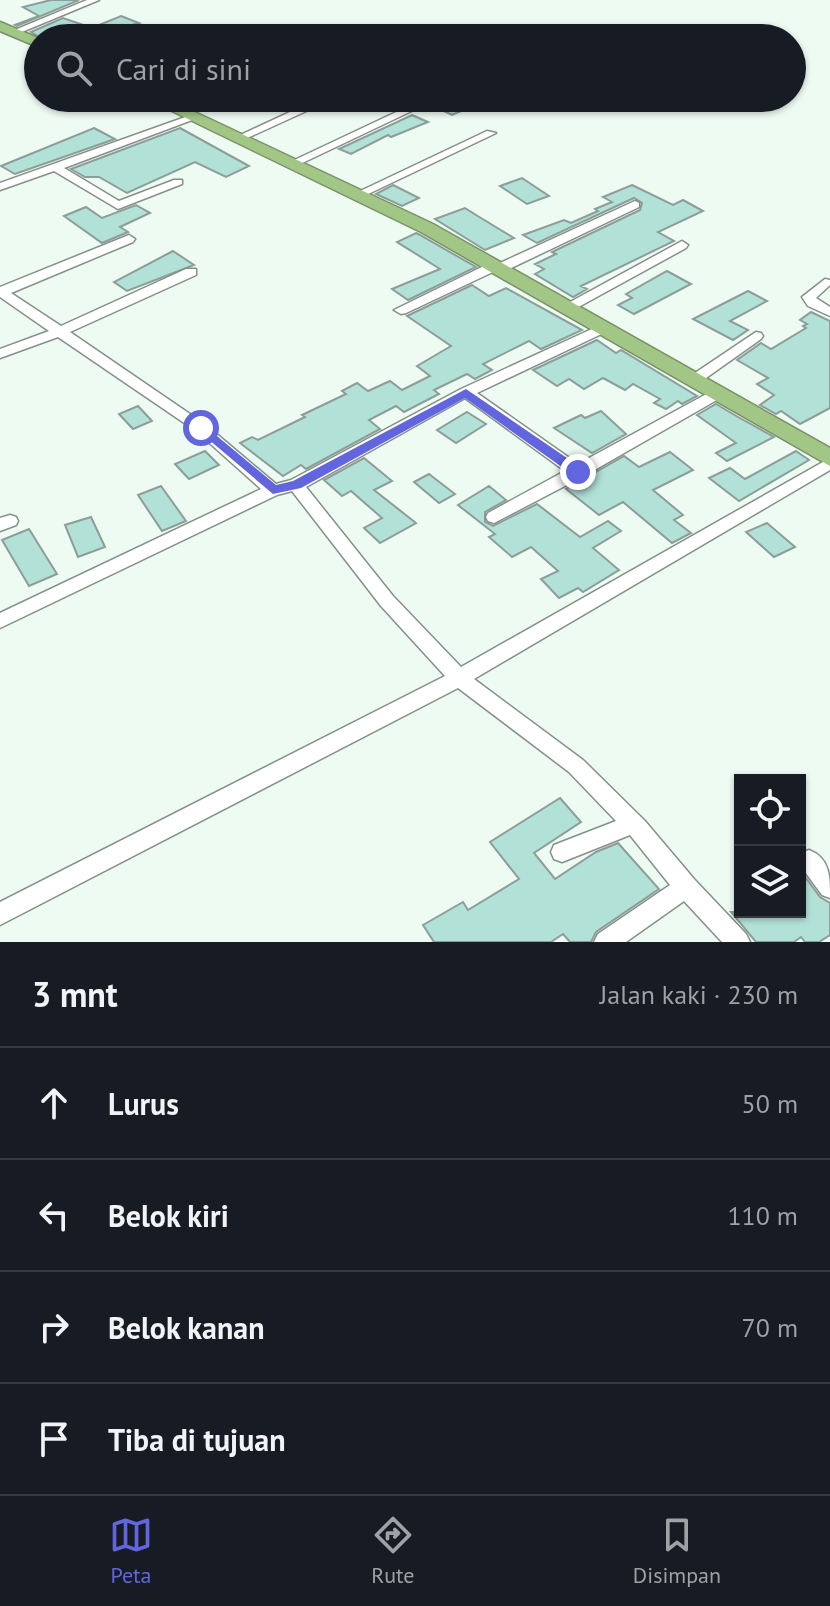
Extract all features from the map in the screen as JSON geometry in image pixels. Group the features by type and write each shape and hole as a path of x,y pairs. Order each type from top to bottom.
{"highway":[{"path":"0,26 24,37"},
{"path":"184,112 360,194 498,267 830,461"}],"street":[{"path":"34,24 95,0"},
{"path":"14,32 24,28"},
{"path":"239,138 296,112"},
{"path":"292,164 404,112"},
{"path":"0,187 195,117"},
{"path":"360,194 491,133"},
{"path":"55,167 118,205 178,182"},
{"path":"401,310 635,205"},
{"path":"1,292 129,239"},
{"path":"568,307 682,245"},
{"path":"0,354 61,331 191,272"},
{"path":"825,283 809,297 813,303 830,312"},
{"path":"1,292 201,428 273,490"},
{"path":"0,621 273,490 296,485 466,392 605,327"},
{"path":"694,380 756,336"},
{"path":"466,392 578,472"},
{"path":"494,517 717,394"},
{"path":"0,914 459,678 830,461"},
{"path":"296,485 387,601 459,678 576,766 633,824 738,942"},
{"path":"562,852 633,824"},
{"path":"809,860 830,887"},
{"path":"606,942 686,887"}],"building":[{"path":"51,0 79,0 17,26 15,25 39,16 23,7"},
{"path":"121,16 139,23 135,24 102,24"},
{"path":"63,18 80,24 49,24"},
{"path":"412,115 428,122 391,137 388,135 351,154 339,149"},
{"path":"94,128 115,139 15,174 1,166"},
{"path":"180,128 249,166 226,177 195,162 127,193 99,177 85,177 71,169"},
{"path":"522,178 549,196 527,204 500,186"},
{"path":"393,185 419,198 402,206 376,194"},
{"path":"632,185 673,205 683,200 703,211 658,232 674,241 581,286 587,289 573,297 535,274 544,269 535,264 556,254 552,252 640,210 642,203 634,198 537,243 523,235 564,220 571,223 598,211 595,209 612,202 603,197"},
{"path":"136,205 150,213 120,227 128,232 102,243 64,216 86,207 102,218"},
{"path":"465,208 514,238 485,250 435,219"},
{"path":"416,233 476,267 408,300 392,289 440,269 397,242"},
{"path":"173,251 194,265 127,291 114,282"},
{"path":"667,271 691,284 634,314 618,305 632,298 626,294"},
{"path":"472,285 489,296 506,288 582,330 541,349 529,341 483,364 492,370 475,379 467,374 434,390 439,394 404,412 396,406 369,420 380,429 306,469 301,465 283,476 240,443 252,437 258,440 305,417 302,415 346,394 342,391 357,383 368,391 390,381 402,390 430,376 417,366 451,346 407,316"},
{"path":"748,291 767,301 730,321 748,330 733,340 693,319"},
{"path":"811,312 830,321 830,408 800,424 781,411 776,414 760,405 774,395 757,384 768,378 737,360 761,343 771,349 806,328 803,326 807,324 800,320"},
{"path":"597,340 616,353 621,350 697,396 682,404 678,401 666,409 654,403 660,399 633,384 625,390 603,378 584,389 569,379 557,386 533,370"},
{"path":"716,404 774,437 727,461 716,453 736,443 697,415"},
{"path":"138,406 152,421 133,429 119,414"},
{"path":"601,411 626,434 592,453 554,428 581,415 585,418"},
{"path":"467,412 486,424 456,443 437,430"},
{"path":"205,451 219,465 189,479 175,464"},
{"path":"796,451 809,460 739,501 709,478 730,468 745,479"},
{"path":"670,452 693,470 653,490 683,515 674,520 691,533 672,543 623,502 599,515 566,489 624,456 639,467"},
{"path":"364,458 392,481 374,490 416,523 380,543 364,528 382,518 351,491 342,496 324,480"},
{"path":"429,474 455,494 439,503 414,482"},
{"path":"161,486 186,521 162,531 138,495"},
{"path":"489,486 506,500 485,512 485,522 493,526 537,504 580,537 608,521 621,531 593,548 619,570 583,592 578,588 559,598 541,579 558,571 531,547 512,557 489,537 495,534 458,505"},
{"path":"91,517 105,547 78,557 65,525"},
{"path":"767,523 795,547 774,557 746,532"},
{"path":"29,529 57,574 29,586 2,540"},
{"path":"560,798 581,822 534,853 555,879 596,852 618,843 659,889 596,932 591,942 570,942 563,934 551,942 434,942 423,925 463,902 468,910 519,879 490,842"},
{"path":"806,878 820,897 830,903 830,935 819,942 805,942 801,937 794,942 756,942 736,918 806,918"}],"route":[{"path":"201,428 273,490 296,485 466,392 578,472"}]}
